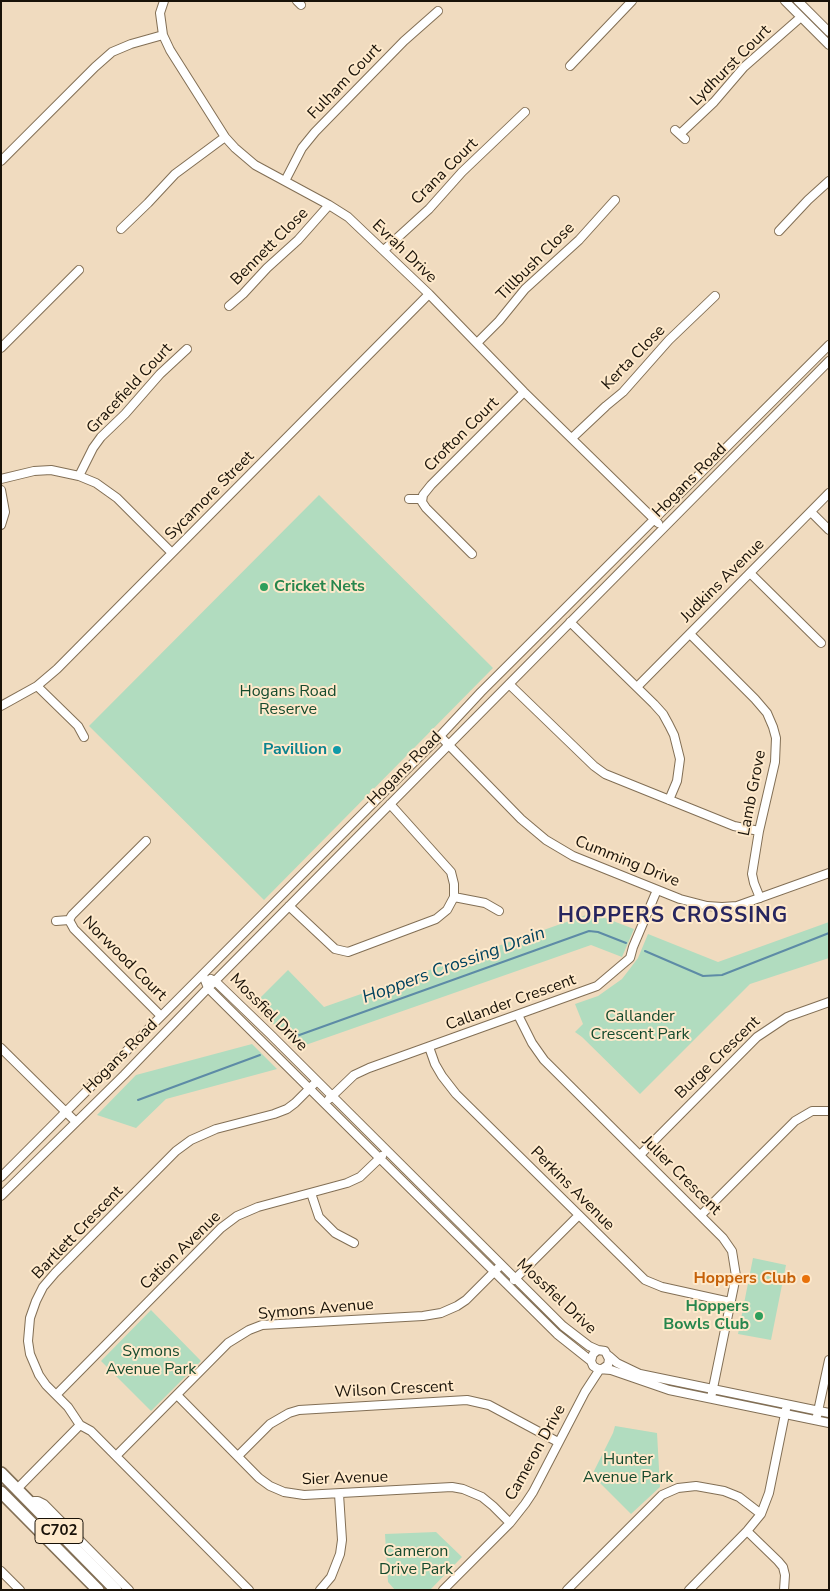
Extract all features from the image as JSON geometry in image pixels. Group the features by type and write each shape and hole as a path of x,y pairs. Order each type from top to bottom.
{"highway":[{"name":"C702","path":"1,1473 116,1590"},
{"path":"5,1495 17,1489"},
{"name":"C702","path":"5,1495 94,1589"},
{"path":"28,1519 27,1510 31,1504"},
{"path":"94,1589 104,1577"}],"street":[{"name":"Evrah Drive","path":"164,1 160,13 163,35 170,50 225,137 235,148 249,162 348,217 429,294 524,392 664,528"},
{"path":"570,66 632,1"},
{"path":"785,1 829,45"},
{"path":"798,1 829,32"},
{"name":"Fulham Court","path":"285,181 302,148 315,132 404,41 438,11"},
{"name":"Lydhurst Court","path":"680,134 714,102 744,67 801,17"},
{"path":"1,160 112,52 131,44 163,35"},
{"name":"Crana Court","path":"384,250 525,112"},
{"path":"121,228 180,170 225,137"},
{"path":"778,231 808,200 829,182"},
{"name":"Tillbush Close","path":"477,343 499,321 526,289 579,240 615,200"},
{"name":"Bennett Close","path":"229,306 298,240 329,205"},
{"path":"1,348 79,270"},
{"name":"Sycamore Street","path":"1,706 37,686 57,669 429,294"},
{"name":"Kerta Close","path":"572,438 623,392 669,340 714,296"},
{"name":"Hogans Road","path":"1,1177 829,345"},
{"name":"Gracefield Court","path":"79,476 93,448 101,437 125,414 160,374 187,349"},
{"name":"Hogans Road","path":"1,1196 124,1075 829,361"},
{"name":"Crofton Court","path":"422,498 431,485 524,392"},
{"path":"1,479 34,471 51,470 79,476 96,484 117,498 172,553"},
{"path":"1,490 5,512 1,525"},
{"name":"Judkins Avenue","path":"637,687 829,494"},
{"path":"409,499 422,498 426,508 472,554"},
{"path":"811,512 829,530"},
{"path":"750,573 821,643"},
{"path":"570,622 663,714 674,735 680,759 679,770 669,800"},
{"name":"Lamb Grove","path":"690,634 755,699 766,713 776,738 775,762 759,831 752,874 760,898"},
{"path":"509,684 594,766 605,774 734,826 759,831"},
{"path":"37,686 78,726 84,737"},
{"path":"482,692 495,698"},
{"name":"Cumming Drive","path":"440,736 521,818 546,840 573,856 657,890 707,906 737,906 829,873"},
{"path":"290,906 335,949 348,952 436,919 447,910 454,897 454,884 450,872 390,804"},
{"name":"Norwood Court","path":"69,920 146,840"},
{"name":"Callander Crescent","path":"324,1103 354,1075 597,986 617,971 630,958 657,890"},
{"path":"454,897 485,904 498,911"},
{"name":"Norwood Court","path":"56,921 69,920"},
{"name":"Norwood Court","path":"69,920 74,929 161,1016"},
{"name":"Mossfiel Drive","path":"203,975 215,981 563,1326 586,1344 598,1350"},
{"name":"Mossfiel Drive","path":"203,975 208,988 557,1334 591,1362"},
{"name":"Burge Crescent","path":"640,1154 757,1037 787,1017 829,1002"},
{"name":"Julier Crescent","path":"518,1015 532,1043 544,1060 701,1215 723,1238 732,1251 736,1276 711,1398"},
{"name":"Perkins Avenue","path":"430,1047 438,1070 452,1089 650,1283 662,1288 730,1302"},
{"path":"1,1048 76,1121"},
{"name":"Bartlett Crescent","path":"249,1590 91,1431 80,1425 75,1415 39,1375 30,1354 28,1341 30,1318 43,1287 55,1273 176,1151 190,1140 216,1129 274,1114 286,1108 317,1081"},
{"path":"701,1215 795,1121 812,1111 829,1111"},
{"name":"Cation Avenue","path":"56,1395 221,1228 237,1216 247,1211 348,1183 360,1177 387,1151"},
{"path":"311,1193 316,1210 324,1222 335,1233 354,1243"},
{"path":"508,1285 579,1215"},
{"name":"Symons Avenue","path":"116,1456 228,1343 249,1330 262,1325 423,1316 441,1313 466,1300 502,1265"},
{"path":"829,1413 640,1374 617,1363 605,1351 598,1350 592,1354 591,1362 595,1368 669,1390 829,1423"},
{"path":"601,1369 609,1362 609,1356"},
{"path":"816,1420 829,1360"},
{"name":"Cameron Drive","path":"585,1392 592,1370 591,1362"},
{"name":"Cameron Drive","path":"444,1590 510,1523 533,1492 585,1392 601,1369"},
{"name":"Sier Avenue","path":"177,1395 259,1478 270,1486 284,1492 304,1495 446,1487 463,1489 482,1497 494,1506 510,1523"},
{"name":"Wilson Crescent","path":"238,1456 270,1424 284,1415 299,1410 467,1400 489,1406 558,1442"},
{"path":"689,1590 747,1531 761,1514 769,1494 787,1405"},
{"path":"17,1489 80,1425"},
{"path":"567,1590 662,1495 678,1488 696,1486 724,1491 761,1514"},
{"path":"320,1590 331,1577 340,1554 342,1540 338,1494"},
{"path":"31,1504 34,1501 44,1504 128,1590"},
{"path":"747,1531 783,1568 785,1575 784,1590"},
{"path":"2,1573 20,1590"}],"green space":[{"name":"Hogans Road Reserve","path":"319,495 493,668 264,900 89,726"},
{"path":"592,913 634,929 622,957 591,945 297,1048 254,1004 288,970 324,1007"},
{"name":"Callander Crescent Park","path":"829,922 829,958 750,984 640,1094 575,1032 583,1024 575,1004 598,996 622,979 638,958 648,934 718,962"},
{"path":"252,1044 277,1069 166,1099 136,1128 97,1115 136,1075"},
{"name":"Hoppers Bowls Club","path":"753,1258 786,1265 771,1340 738,1334"},
{"name":"Symons Avenue Park","path":"151,1310 201,1361 151,1411 101,1361"},
{"name":"Hunter Avenue Park","path":"615,1426 657,1433 660,1487 631,1514 592,1475"},
{"name":"Cameron Drive Park","path":"436,1532 462,1557 430,1590 395,1590 388,1582 385,1534"}],"waterway":[{"name":"Hoppers Crossing Drain","path":"291,1038 589,931 598,932 626,943"},
{"name":"Hoppers Crossing Drain","path":"645,951 703,976 722,975 829,933"},
{"name":"Hoppers Crossing Drain","path":"138,1100 260,1055"}],"place":[{"name":"Cricket Nets","path":"264,587"},
{"name":"Pavillion","path":"337,750"},
{"name":"Hoppers Club","path":"806,1279"},
{"name":"Hoppers Bowls Club","path":"759,1316"}],"district":[{"name":"HOPPERS CROSSING","path":"673,917"}]}
